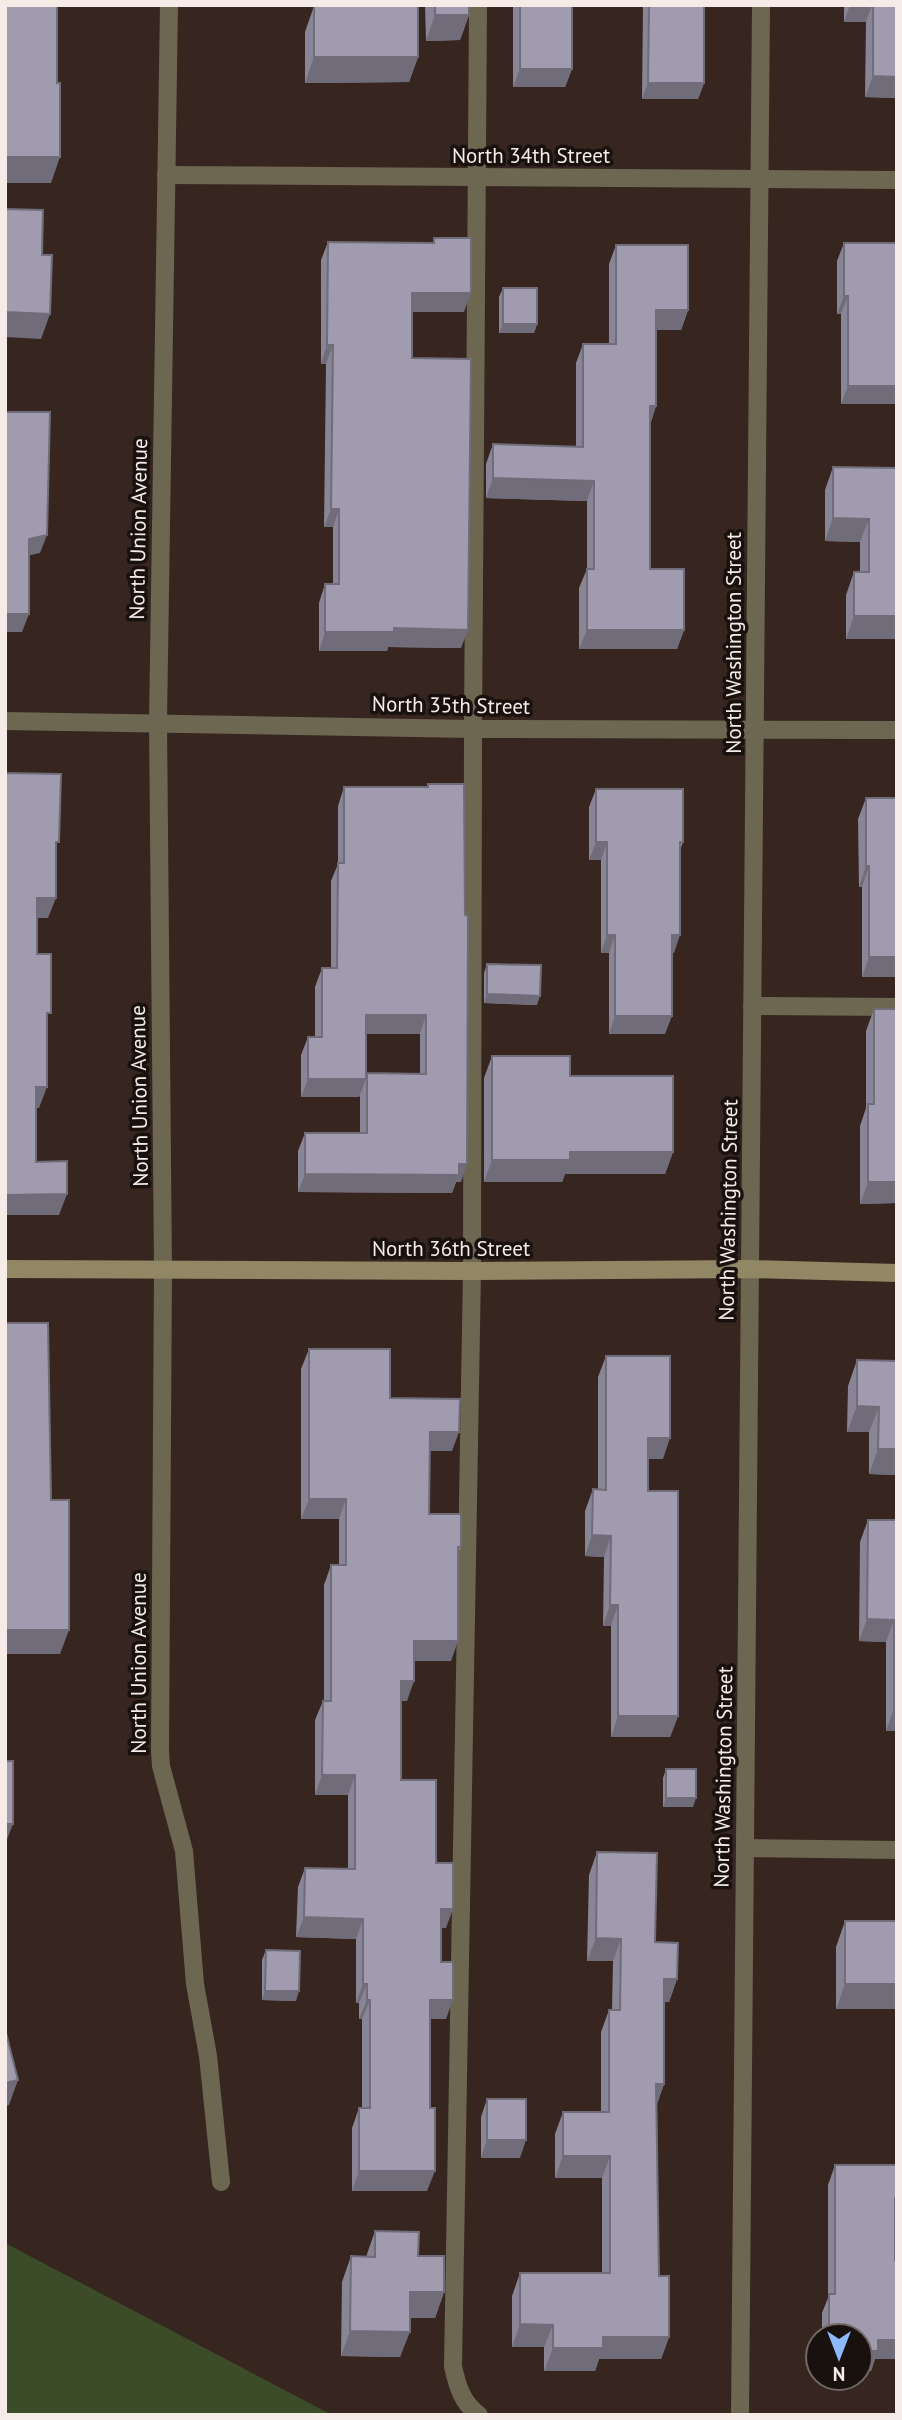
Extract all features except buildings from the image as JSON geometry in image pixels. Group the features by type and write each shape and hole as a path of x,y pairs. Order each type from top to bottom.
{"street":[{"name":"North Union Avenue","path":"169,5 158,722 163,1269 161,1766 184,1850 195,1984 208,2056 221,2182"},
{"path":"478,5 472,729 472,1271 453,2366 461,2393 467,2404 479,2415"},
{"name":"North Washington Street","path":"740,2415 761,5"},
{"name":"North 34th Street","path":"166,175 897,180"},
{"name":"North 35th Street","path":"5,721 472,729 897,730"},
{"path":"752,1006 897,1007"},
{"name":"North 36th Street","path":"5,1269 750,1269 897,1273"},
{"path":"745,1848 897,1850"}],"green space":[{"path":"5,2243 332,2415 5,2415"}]}
